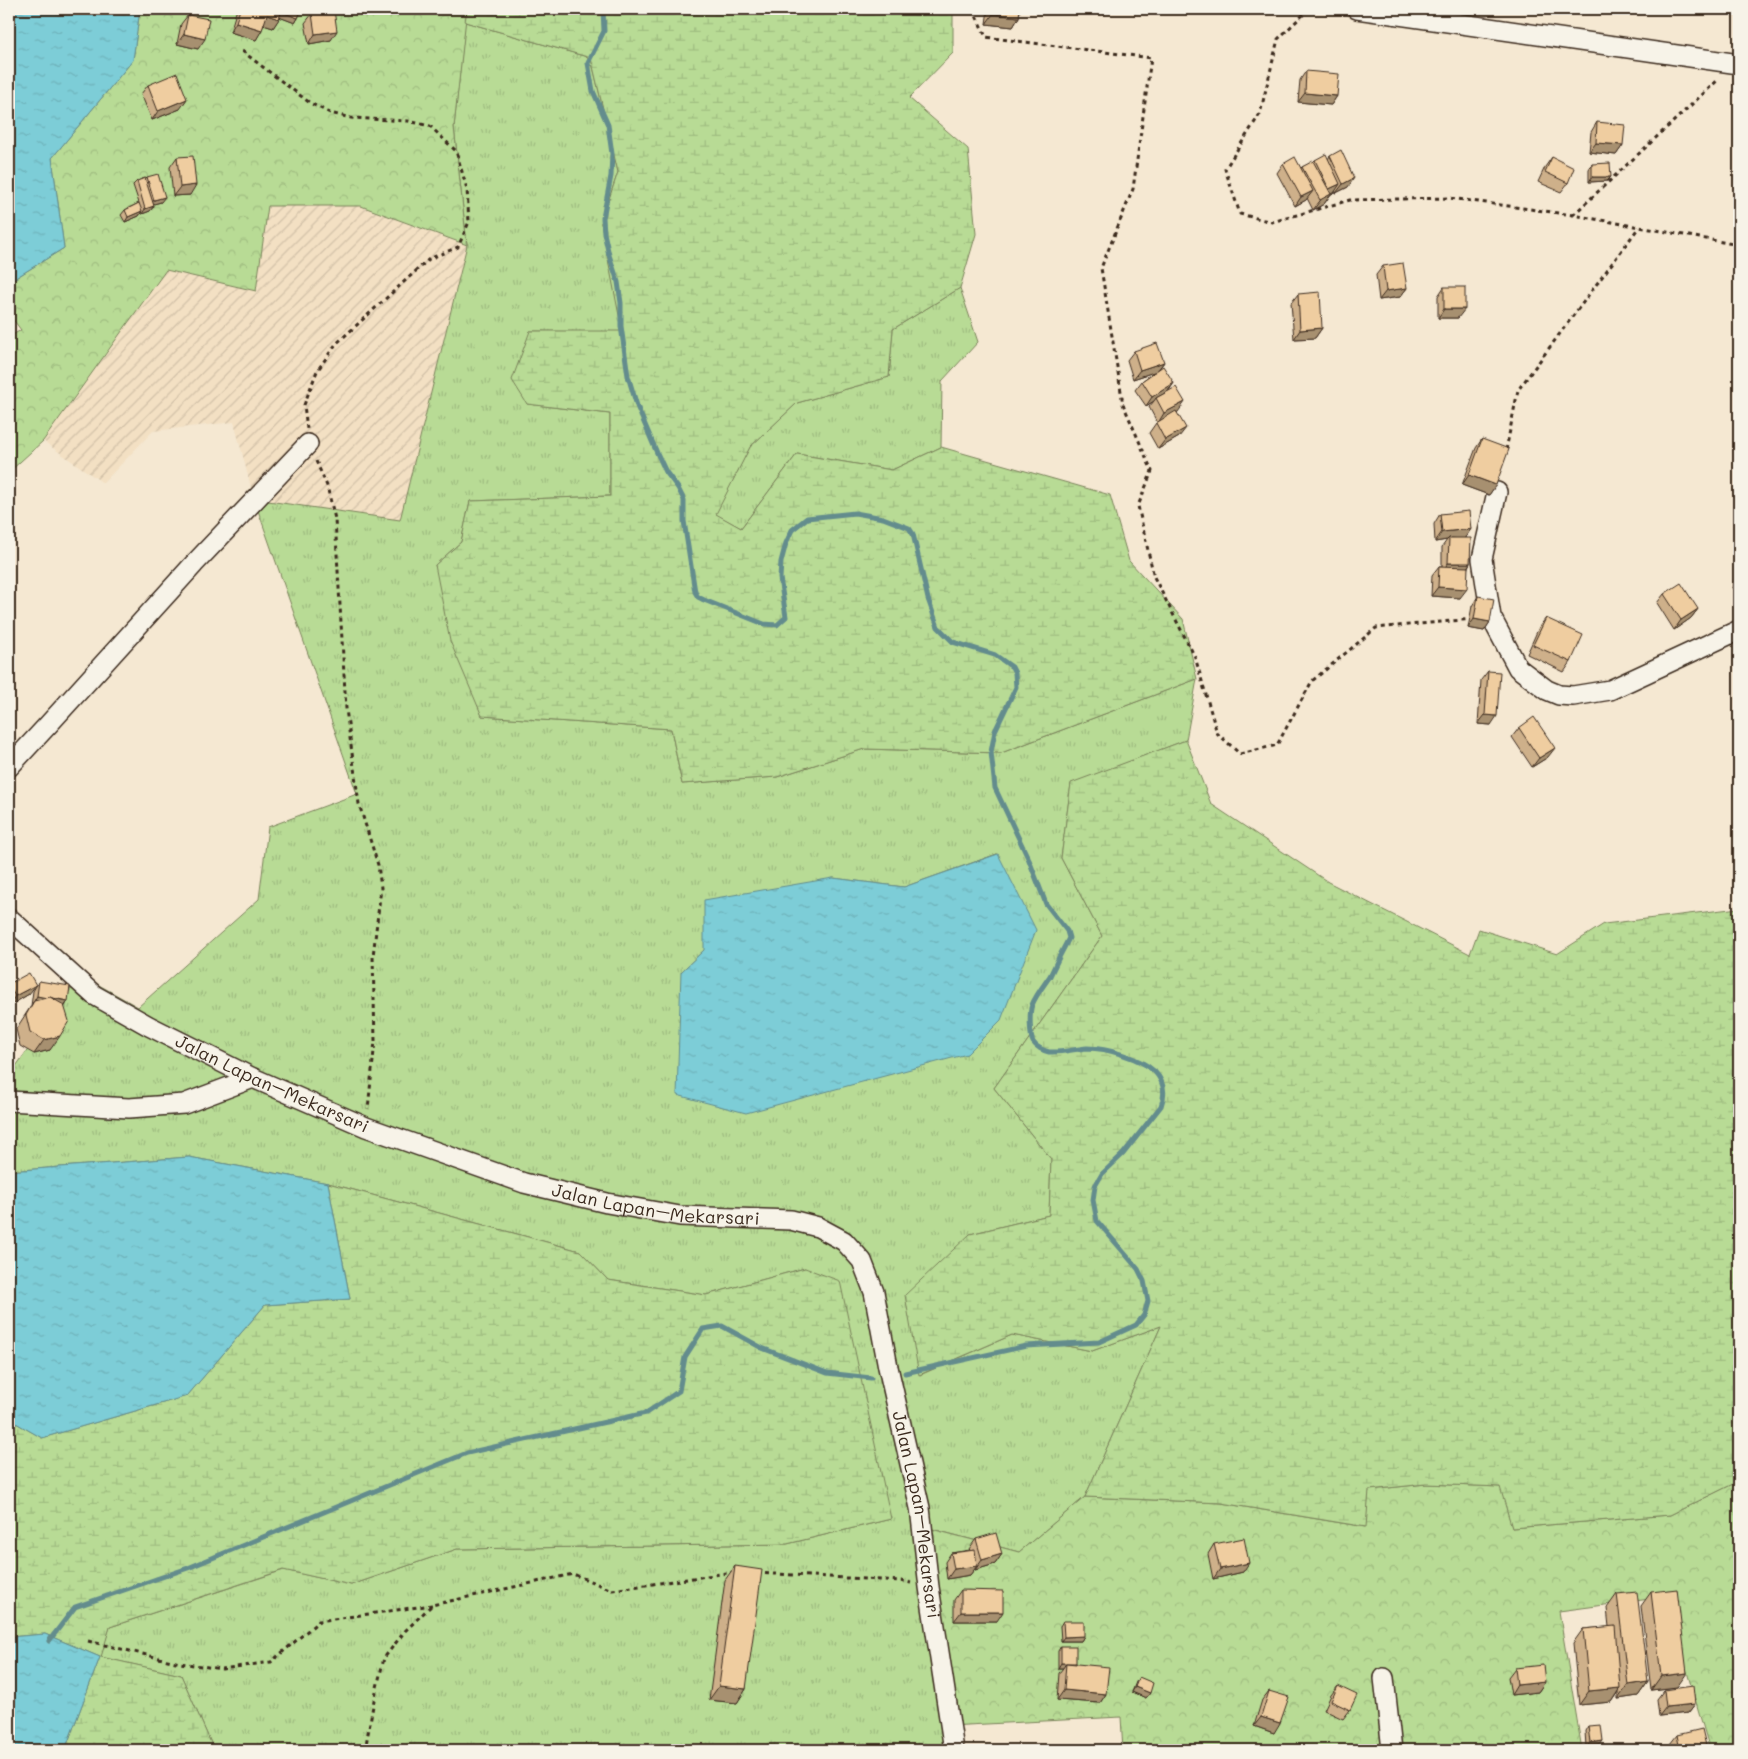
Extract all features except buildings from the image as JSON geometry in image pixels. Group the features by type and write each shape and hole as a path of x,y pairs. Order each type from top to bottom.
{"street":[{"path":"1357,9 1737,64"},
{"path":"9,767 194,564 308,444"},
{"path":"1497,492 1482,559 1491,617 1518,668 1546,690 1559,695 1573,696 1610,690 1739,630"},
{"name":"Jalan Lapan–Mekarsari","path":"9,918 94,995 148,1026 253,1078 366,1127 533,1185 608,1203 680,1216 792,1220 818,1227 844,1241 862,1262 874,1292 888,1368 920,1508 929,1587 954,1750"},
{"path":"9,1101 129,1108 184,1104 253,1078"},
{"path":"1384,1678 1392,1750"}],"path":[{"path":"973,9 986,36 1151,58 1132,189 1101,268 1122,404 1152,471 1138,506 1154,577 1195,657 1216,733 1240,754 1277,745 1312,681 1376,628 1491,617"},
{"path":"1309,9 1278,39 1260,114 1225,169 1240,214 1272,222 1350,200 1450,198 1573,215 1739,245"},
{"path":"242,51 310,103 330,113 351,118 408,121 430,126 456,151 467,189 469,222 458,247 429,260 336,344 317,371 304,405 308,444 327,486 335,520 346,709 359,804 378,865 381,888 373,956 375,1042 366,1127"},
{"path":"1573,215 1737,64"},
{"path":"1504,455 1518,390 1639,227"},
{"path":"88,1641 180,1663 222,1669 271,1662 319,1621 432,1605 573,1574 612,1590 734,1572"},
{"path":"754,1573 901,1581 929,1587"},
{"path":"365,1750 384,1658 405,1631 432,1605"}],"shaded area":[{"path":"268,206 361,206 467,245 400,521 254,499 234,422 153,431 103,483 43,441 166,270 256,290"}],"green space":[{"path":"140,9 467,9 454,127 467,245 361,206 268,206 256,291 166,270 43,441 9,472 9,337 21,330 9,314 9,282 64,248 52,158 133,60"},
{"path":"467,9 953,9 953,53 909,98 968,149 976,234 960,288 893,329 889,377 797,403 750,447 716,514 741,528 797,454 892,470 941,447 1110,495 1129,561 1183,619 1197,679 1001,753 864,749 777,777 682,784 671,729 482,716 450,641 435,565 461,542 470,501 610,496 610,414 527,404 512,380 530,331 622,331 601,223 618,172 591,58 465,22"},
{"path":"465,22 591,58 618,172 601,223 623,332 530,331 527,404 610,414 610,496 470,501 461,542 435,565 482,716 671,729 682,784 777,777 864,749 1001,753 1197,679 1186,740 1071,784 1061,858 1102,936 994,1088 1051,1159 1049,1215 970,1234 920,1375 1012,1335 1092,1351 1161,1326 1085,1497 1019,1552 917,1525 951,1750 214,1750 181,1675 100,1657 110,1627 284,1570 351,1585 457,1549 787,1544 891,1519 805,1268 706,1295 608,1280 580,1251 328,1183 189,1157 9,1171 9,1076 81,975 138,1007 259,899 268,827 357,794 254,499 400,520 467,245 454,127","holes":["997,854 681,972 704,950 833,878 904,887"]},
{"path":"960,288 978,342 942,381 941,447 892,470 797,454 741,528 715,514 750,447 797,403 889,377 893,329"},
{"path":"1186,740 1211,804 1328,882 1470,954 1479,929 1557,954 1604,924 1739,908 1739,1481 1670,1515 1512,1528 1500,1487 1426,1484 1369,1490 1366,1527 1221,1503 1085,1497 1161,1326 1092,1351 1012,1335 919,1375 905,1295 970,1234 1049,1215 1051,1159 994,1088 1102,936 1061,858 1071,783"},
{"path":"328,1183 580,1251 608,1280 706,1295 805,1268 840,1281 891,1519 787,1544 457,1549 351,1585 283,1570 110,1627 101,1657 181,1675 214,1750 65,1750 100,1657 45,1634 9,1637 9,1419 42,1438 187,1396 265,1305 350,1299"},
{"path":"1739,1481 1739,1750 1710,1750 1665,1597 1559,1611 1582,1750 1123,1750 1121,1717 948,1726 916,1525 1019,1552 1085,1497 1221,1503 1365,1527 1369,1490 1426,1484 1501,1487 1512,1528 1670,1515"}],"water":[{"path":"9,9 140,9 133,60 52,158 64,248 9,282"},
{"path":"998,854 1036,930 1001,1020 967,1054 746,1113 677,1095 681,972 704,950 704,900 833,878 904,887"},
{"path":"189,1157 328,1183 350,1299 265,1305 187,1396 42,1438 9,1419 9,1171"},
{"path":"45,1634 100,1657 65,1750 9,1750 9,1637"}],"waterway":[{"path":"603,9 604,31 588,63 593,91 608,125 612,154 611,176 603,218 604,233 618,282 621,303 621,326 628,376 637,406 657,453 666,472 684,500 684,521 695,592 698,597 704,600 764,624 777,625 786,617 780,578 781,562 786,543 792,530 807,518 855,513 883,518 909,528 913,534 928,599 938,627 953,642 995,655 1012,667 1015,673 1016,687 995,731 991,752 995,788 1029,860 1046,904 1067,931 1069,938 1050,976 1032,1005 1030,1024 1033,1042 1036,1046 1049,1052 1095,1048 1123,1055 1148,1066 1160,1079 1163,1087 1161,1106 1123,1154 1102,1174 1095,1186 1093,1200 1097,1221 1138,1269 1144,1281 1148,1301 1144,1315 1136,1325 1099,1342 1026,1346 905,1373"},
{"path":"49,1641 75,1607 188,1568 467,1453 646,1413 679,1391 685,1357 703,1329 722,1326 762,1348 827,1373 871,1378"}]}
